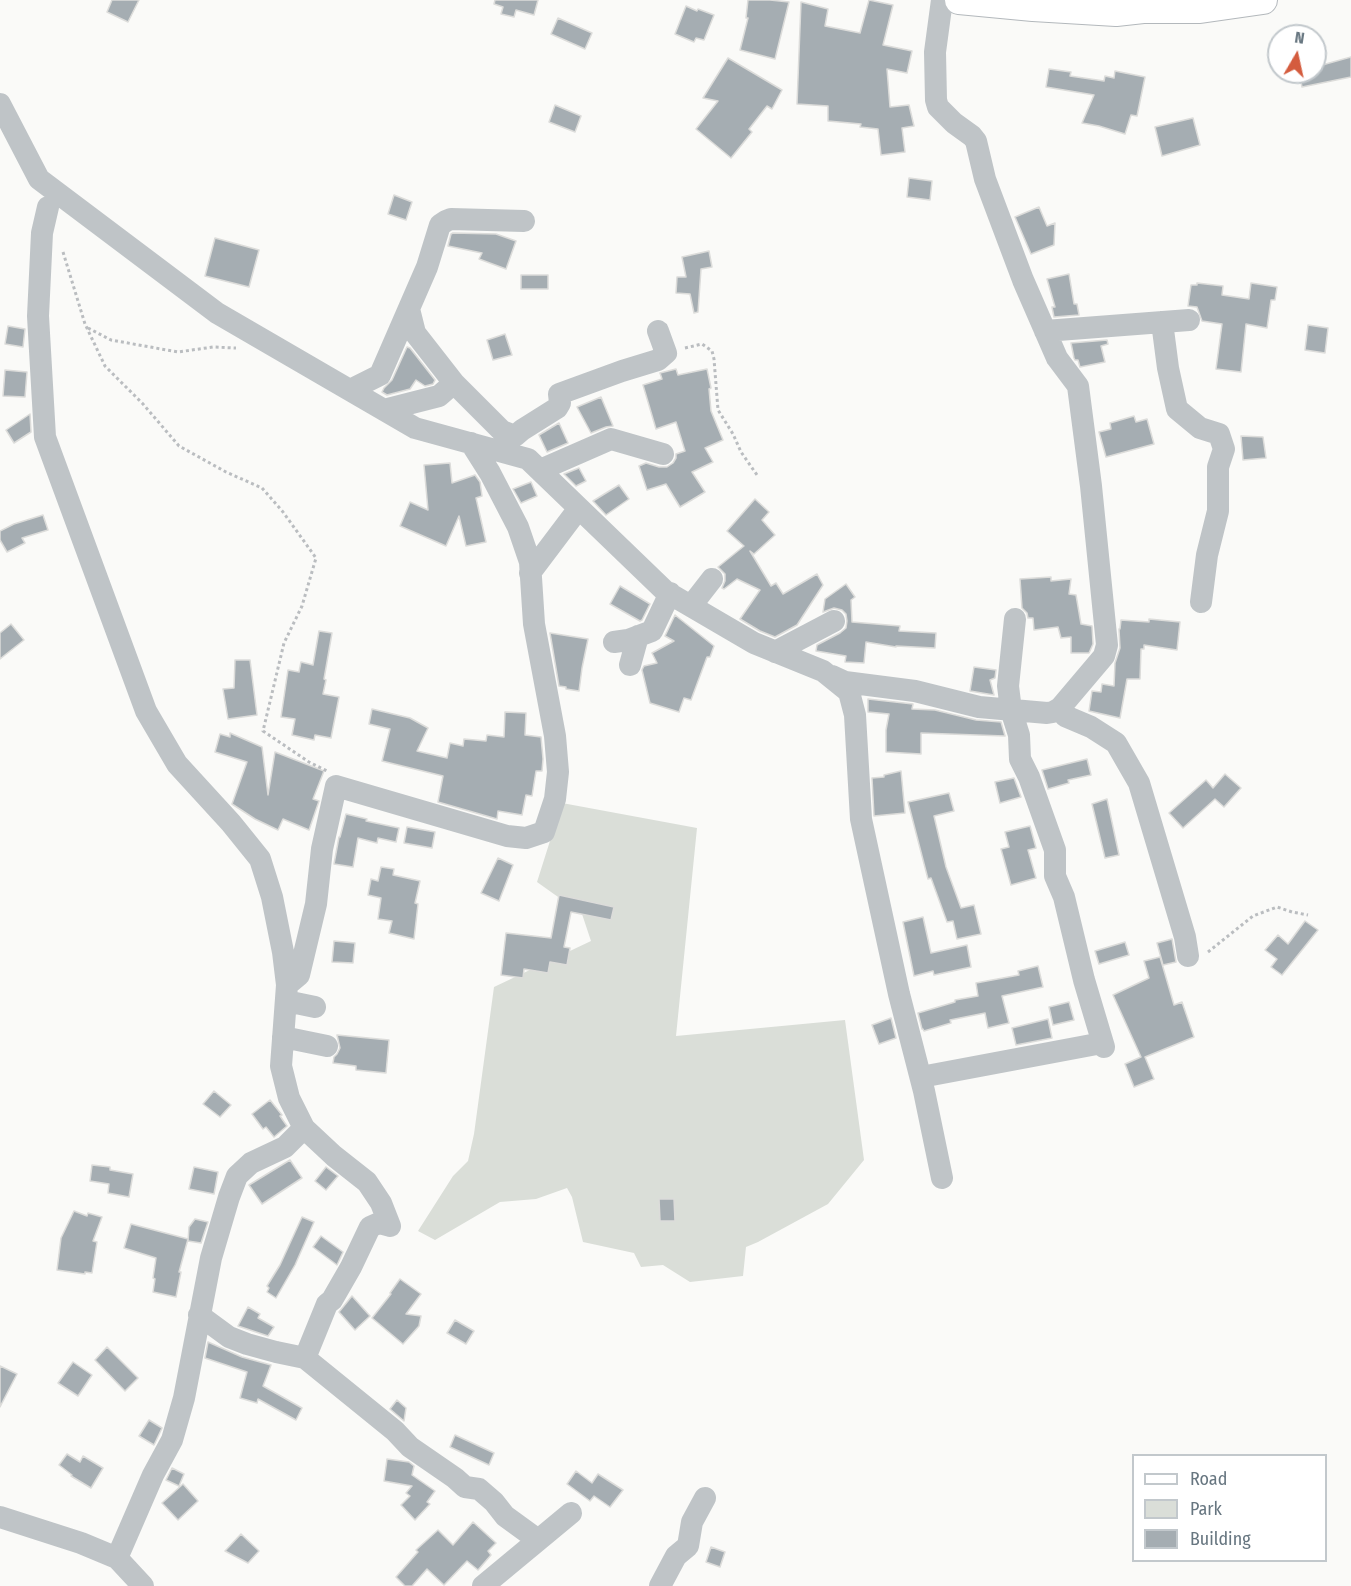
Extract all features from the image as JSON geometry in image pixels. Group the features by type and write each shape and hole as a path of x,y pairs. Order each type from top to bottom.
{"main road":[{"path":"959,0 1116,12 1180,5 1200,9 1263,0"}],"street":[{"path":"518,433 533,464 665,591 754,643 845,682 915,691 979,707 1047,713 1060,708 1104,656 1107,645 1078,386 1057,358 1023,280 985,179 976,141 938,107 935,52 942,0"},
{"path":"0,104 39,179 217,313 415,428 471,443 533,464 610,439 662,448"},
{"path":"48,207 42,233 38,316 45,437 146,711 177,764 231,823 260,859 272,897 283,952 287,993 281,1066 289,1098 304,1128 367,1182 381,1203 390,1226 379,1223 369,1227 351,1267 327,1305 305,1358"},
{"path":"350,390 380,375 427,267 440,225 451,219 524,221"},
{"path":"408,309 415,333 454,383 502,431 515,436 557,408 560,403 559,394 658,360 666,353 658,331"},
{"path":"1046,331 1189,320"},
{"path":"1162,322 1168,368 1177,409 1200,428 1219,434 1224,449 1218,467 1218,511 1207,555 1201,602"},
{"path":"384,410 439,396 454,383"},
{"path":"287,993 299,975 316,904 322,849 336,786 507,836 526,838 544,832 555,799 558,772 555,736 534,624 530,562 518,527 490,473 471,443"},
{"path":"530,573 579,508"},
{"path":"691,606 712,579"},
{"path":"614,642 628,640 651,631 670,593"},
{"path":"921,1077 1103,1045 1083,980 1064,897 1056,876 1055,850 1029,777 1020,759 1019,735 1011,710 1008,686 1015,619"},
{"path":"775,652 834,621"},
{"path":"630,665 638,636"},
{"path":"823,671 849,693 855,715 861,819 942,1178"},
{"path":"1060,708 1065,716 1091,727 1116,743 1139,783 1182,926 1188,956"},
{"path":"287,993 315,1007"},
{"path":"284,1037 327,1046"},
{"path":"117,1558 153,1475 172,1440 184,1398 211,1258 228,1197 237,1176 251,1163 285,1147 304,1128"},
{"path":"199,1316 229,1337 247,1344 305,1358 395,1431 410,1447 465,1487 479,1489 505,1516 538,1540"},
{"path":"660,1586 676,1556 688,1546 692,1522 705,1498"},
{"path":"483,1586 571,1513"},
{"path":"0,1517 81,1543 117,1558 143,1586"}],"path":[{"path":"62,249 86,328 105,366 143,404 179,446 226,472 262,488 283,512 316,558 302,606 284,643 263,731 309,762 327,771 336,786"},
{"path":"86,328 111,340 178,352 213,347 243,349"},
{"path":"666,353 702,344 712,351 718,410 741,452 757,475"},
{"path":"1188,956 1205,955 1253,916 1277,907 1308,915"}],"green space":[{"path":"562,803 697,828 676,1036 845,1020 864,1160 828,1204 746,1247 743,1276 690,1282 663,1265 641,1267 634,1253 583,1242 572,1197 567,1188 536,1199 500,1202 435,1240 418,1231 453,1176 468,1161 474,1134 494,987 591,941 582,914 537,882"}],"building":[{"path":"112,0 139,0 128,22 107,12"},
{"path":"495,0 538,0 534,15 516,10 514,17 501,14 503,7 494,4"},
{"path":"748,0 789,2 775,59 740,50 748,18 746,18"},
{"path":"869,0 893,5 883,45 912,51 907,73 887,69 890,107 909,105 914,126 902,128 905,152 881,155 878,129 860,127 861,124 828,121 828,106 797,104 801,2 828,9 825,26 860,33"},
{"path":"686,6 714,15 704,40 696,38 694,42 675,34"},
{"path":"558,18 592,33 585,49 551,34"},
{"path":"1351,57 1351,77 1327,82 1327,64"},
{"path":"728,58 782,90 772,109 767,106 749,129 752,132 731,158 696,129 718,101 703,98"},
{"path":"1049,69 1071,72 1070,76 1104,81 1105,76 1114,78 1115,71 1145,77 1137,116 1131,115 1125,134 1082,123 1094,95 1046,87"},
{"path":"1301,84 1317,84 1302,87"},
{"path":"555,105 581,116 575,132 549,122"},
{"path":"1193,118 1200,145 1162,156 1155,127"},
{"path":"909,178 932,181 930,200 907,197"},
{"path":"394,195 412,202 406,220 388,214"},
{"path":"1039,207 1047,226 1055,223 1054,245 1031,254 1015,217"},
{"path":"453,233 496,234 516,241 506,269 479,259 482,253 448,246"},
{"path":"215,238 259,250 249,287 205,276"},
{"path":"709,251 712,267 701,269 698,312 694,313 690,294 676,293 677,277 686,277 682,257"},
{"path":"1069,274 1074,304 1077,304 1079,315 1054,317 1052,307 1055,307 1047,279"},
{"path":"521,275 548,275 548,289 521,289"},
{"path":"1197,283 1223,286 1222,295 1249,299 1251,283 1277,287 1275,300 1271,300 1267,328 1246,324 1241,372 1216,369 1222,324 1202,321 1197,307 1188,306 1191,285 1197,285"},
{"path":"1308,325 1328,328 1325,353 1305,350"},
{"path":"8,326 25,329 23,347 5,344"},
{"path":"505,334 512,355 493,360 487,340"},
{"path":"1107,340 1108,344 1101,346 1105,362 1080,367 1078,360 1074,358 1071,343"},
{"path":"407,347 435,380 433,384 425,386 416,380 410,389 387,395 382,392 392,380"},
{"path":"676,369 678,375 707,369 711,388 709,389 711,411 723,440 705,448 713,462 692,472 705,492 680,507 666,484 647,490 639,466 646,463 667,467 673,463 676,454 685,451 676,422 656,429 643,385 662,379 660,373"},
{"path":"5,370 27,372 25,397 3,396"},
{"path":"601,397 613,426 591,433 577,407"},
{"path":"30,414 31,432 14,443 6,430"},
{"path":"1134,416 1136,422 1147,419 1154,444 1106,457 1099,432 1111,429 1110,423"},
{"path":"559,423 568,443 547,452 539,435"},
{"path":"1241,436 1263,437 1266,458 1243,460"},
{"path":"450,463 452,483 475,475 480,482 482,496 476,498 486,542 466,546 459,516 446,546 400,526 410,502 428,510 424,465"},
{"path":"579,468 586,481 576,486 564,474"},
{"path":"531,482 537,496 521,503 513,489"},
{"path":"619,485 629,499 606,515 593,501"},
{"path":"755,499 769,512 762,520 775,535 754,554 750,551 771,586 776,583 783,594 817,574 823,585 797,625 775,637 740,619 760,590 737,579 724,589 722,588 725,574 718,567 744,546 727,531"},
{"path":"43,515 48,530 22,538 25,543 7,552 0,540 0,531"},
{"path":"1051,577 1051,581 1071,579 1069,594 1076,595 1081,624 1092,626 1093,644 1089,653 1071,653 1071,637 1061,638 1058,627 1034,630 1033,618 1028,618 1022,608 1020,579"},
{"path":"846,584 855,597 851,600 852,622 900,626 899,631 936,633 935,648 896,647 866,642 864,663 845,662 846,656 816,651 817,645 846,628 846,614 842,610 834,608 823,612 825,599"},
{"path":"620,586 650,604 642,620 610,604"},
{"path":"675,615 714,646 710,657 707,657 691,700 684,698 679,712 650,703 642,670 644,666 657,663 652,653 674,641 665,636"},
{"path":"1149,619 1180,622 1177,650 1144,645 1144,649 1141,649 1140,679 1127,679 1120,718 1089,711 1092,691 1101,692 1102,684 1114,686 1115,663 1120,648 1121,620 1149,622"},
{"path":"11,624 24,640 0,659 0,633"},
{"path":"319,631 332,633 323,694 339,697 331,738 315,735 314,740 292,735 295,719 281,717 288,670 299,672 301,662 313,665"},
{"path":"550,633 588,639 579,691 559,686"},
{"path":"235,660 250,660 257,715 228,719 223,689 234,688"},
{"path":"974,667 996,670 995,678 990,680 994,695 970,691"},
{"path":"868,699 913,704 912,709 935,710 976,720 1001,722 1005,736 921,733 921,754 886,752 889,714 868,712"},
{"path":"372,709 410,718 428,728 417,751 447,758 450,743 463,746 464,739 486,741 487,735 504,737 505,712 526,713 525,735 541,737 543,759 542,771 536,771 532,796 526,795 522,815 498,811 497,819 438,802 443,776 382,761 390,729 369,724"},
{"path":"230,733 262,747 268,795 275,752 324,771 313,799 319,801 309,830 283,819 278,830 232,804 247,762 215,752 220,734 230,737"},
{"path":"1087,759 1091,775 1068,780 1069,783 1048,789 1042,770"},
{"path":"901,771 905,813 874,816 872,778 884,777 884,775"},
{"path":"1225,774 1241,788 1224,807 1215,799 1183,828 1169,813 1206,780 1213,788"},
{"path":"1014,778 1021,797 1000,803 995,782"},
{"path":"949,793 954,811 934,816 946,867 961,908 974,905 981,934 957,939 953,921 947,922 931,878 928,879 908,802"},
{"path":"1107,799 1119,855 1105,858 1092,804"},
{"path":"346,814 399,828 396,842 378,838 377,843 358,838 353,867 334,864"},
{"path":"1030,826 1036,848 1028,850 1036,878 1011,885 1001,849 1009,847 1005,832"},
{"path":"407,827 435,832 432,848 404,843"},
{"path":"498,858 513,865 499,901 481,893"},
{"path":"381,867 394,869 393,875 420,881 415,903 418,904 414,939 389,933 392,921 378,919 381,898 368,895 371,879 378,881"},
{"path":"559,895 614,907 611,920 571,912 564,947 570,948 567,965 550,962 548,973 524,969 523,978 501,975 506,933 551,938"},
{"path":"923,917 931,953 967,945 971,967 934,975 933,971 914,976 903,922"},
{"path":"1305,921 1318,930 1282,975 1271,967 1277,959 1265,950 1278,935 1288,944"},
{"path":"1172,939 1176,962 1163,965 1157,943"},
{"path":"334,941 355,943 353,963 332,962"},
{"path":"1125,942 1129,955 1099,964 1095,951"},
{"path":"1160,957 1174,1005 1182,1002 1194,1037 1145,1057 1154,1079 1134,1087 1125,1064 1141,1057 1113,995 1149,978 1144,961"},
{"path":"1038,966 1043,987 1002,996 1009,1023 988,1028 985,1013 950,1020 951,1023 924,1031 922,1029 918,1013 955,1002 955,1000 978,996 976,983 1019,975 1018,971"},
{"path":"1069,1002 1074,1020 1053,1025 1049,1007"},
{"path":"891,1018 896,1038 879,1044 872,1025"},
{"path":"1048,1019 1052,1038 1016,1045 1012,1028"},
{"path":"337,1035 389,1040 386,1073 356,1070 356,1066 333,1063 340,1048"},
{"path":"214,1091 231,1105 220,1117 203,1104"},
{"path":"270,1100 282,1115 280,1116 287,1126 274,1137 266,1127 263,1129 252,1114"},
{"path":"290,1160 302,1178 262,1204 249,1185"},
{"path":"92,1165 110,1167 110,1170 133,1174 129,1197 108,1193 109,1184 90,1181"},
{"path":"194,1167 218,1172 214,1194 189,1189"},
{"path":"326,1167 338,1176 326,1190 315,1181"},
{"path":"659,1199 674,1199 675,1221 660,1221"},
{"path":"74,1211 87,1216 88,1213 102,1217 93,1241 97,1242 92,1273 57,1270 61,1238"},
{"path":"302,1217 314,1222 295,1265 276,1298 267,1292 269,1288 267,1286 280,1265"},
{"path":"195,1219 208,1222 201,1243 188,1241 189,1227"},
{"path":"131,1224 188,1239 179,1272 181,1272 176,1297 153,1292 156,1258 124,1248"},
{"path":"321,1236 343,1252 337,1265 313,1247"},
{"path":"400,1279 421,1294 406,1314 421,1316 419,1326 403,1344 372,1318"},
{"path":"352,1296 370,1316 355,1330 339,1312"},
{"path":"248,1307 260,1314 258,1318 274,1327 268,1336 238,1326"},
{"path":"455,1320 474,1331 466,1344 447,1333"},
{"path":"208,1342 242,1357 271,1365 263,1386 302,1408 296,1420 258,1399 257,1403 240,1398 247,1372 205,1358"},
{"path":"107,1347 138,1378 125,1391 95,1360"},
{"path":"73,1362 92,1375 78,1396 58,1383"},
{"path":"0,1366 17,1374 0,1407"},
{"path":"397,1400 406,1408 404,1421 390,1409"},
{"path":"149,1420 162,1428 154,1445 139,1436"},
{"path":"455,1435 494,1453 489,1465 450,1447"},
{"path":"67,1454 80,1462 83,1456 103,1468 91,1488 71,1476 59,1465"},
{"path":"387,1459 409,1462 414,1466 412,1475 435,1491 427,1502 430,1504 415,1520 401,1505 410,1496 406,1493 412,1486 384,1481"},
{"path":"172,1468 184,1474 179,1486 166,1480"},
{"path":"576,1471 592,1483 598,1474 623,1490 610,1507 594,1496 590,1501 567,1484"},
{"path":"183,1484 198,1501 178,1520 162,1503"},
{"path":"473,1522 496,1543 488,1551 491,1555 478,1570 467,1561 444,1585 427,1569 412,1586 405,1586 396,1577 418,1552 416,1550 438,1530 453,1545"},
{"path":"241,1534 259,1551 248,1563 225,1551"},
{"path":"711,1547 725,1552 720,1567 706,1562"}]}
